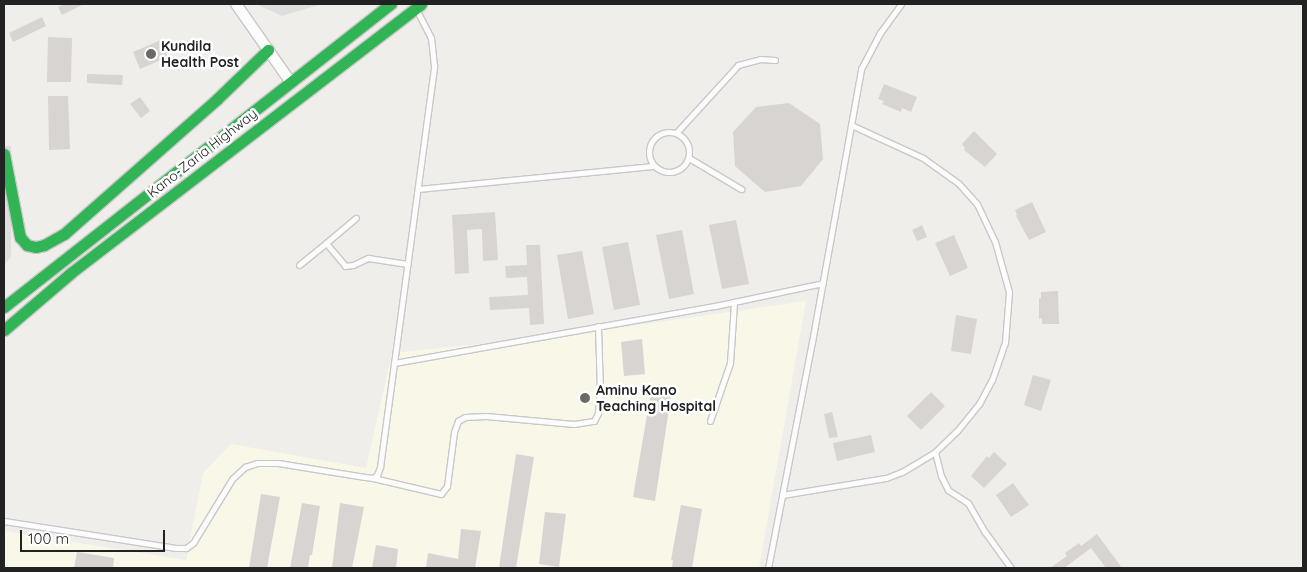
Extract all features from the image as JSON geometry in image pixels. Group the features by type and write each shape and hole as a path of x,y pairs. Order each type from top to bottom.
{"main road":[{"name":"Kano-Zaria Highway","path":"4,307 290,81 392,4"},
{"name":"Kano-Zaria Highway","path":"4,330 72,272 418,6"},
{"path":"4,154 20,237 27,244 36,247 44,245 64,234 217,99 268,50"}],"street":[{"path":"236,4 290,81"}],"lane":[{"path":"768,568 862,68 866,56 901,4"},
{"path":"373,478 377,475 380,467 418,189 434,54 418,6"},
{"path":"676,133 738,64 760,59 775,60"},
{"path":"782,495 886,478 902,472 935,452 957,431 979,404 992,380 1005,343 1008,326 1009,292 1004,267 977,204 958,182 923,158 851,125"},
{"path":"665,132 676,133 685,139 689,149 689,158 682,168 672,173 662,172 653,166 648,156 649,145 656,136 665,132"},
{"path":"689,158 741,189"},
{"path":"418,189 653,166"},
{"path":"299,264 356,218"},
{"path":"326,243 345,266 368,258 408,264"},
{"path":"394,363 734,302 823,283"},
{"path":"710,421 730,363 734,302"},
{"path":"4,522 186,548 193,543 232,479 245,466 257,463 278,463 373,478 441,494 447,486 454,432 458,421 465,417 486,416 574,424 594,421 598,413 600,391 598,326"},
{"path":"935,452 941,476 948,490 968,502 985,532 1011,568"}],"shaded area":[{"path":"256,4 322,4 282,16"},
{"path":"4,146 11,146 11,257 4,265"},
{"name":"Aminu Kano Teaching Hospital","path":"806,301 759,568 4,568 4,531 186,560 203,473 231,444 366,468 392,353 576,334"}],"building":[{"path":"65,4 84,4 62,15 58,7"},
{"path":"42,17 46,26 13,42 9,33"},
{"path":"48,37 72,38 71,82 47,82"},
{"name":"Kundila Health Post","path":"161,40 168,57 140,69 133,52"},
{"path":"87,74 123,75 122,85 87,83"},
{"path":"884,84 917,97 911,112 902,108 901,112 882,104 884,101 878,99"},
{"path":"48,96 68,96 70,149 49,150"},
{"path":"140,97 150,111 141,118 130,104"},
{"path":"789,103 820,124 823,159 801,186 765,192 735,166 733,132 756,107"},
{"path":"974,131 997,154 985,167 964,150 965,148 962,144"},
{"path":"1032,202 1046,232 1029,240 1016,216 1015,210"},
{"path":"495,212 498,260 483,261 482,229 467,230 469,273 455,274 452,215"},
{"path":"736,220 749,284 722,289 709,225"},
{"path":"922,225 927,237 917,241 912,230"},
{"path":"682,230 694,294 669,299 656,235"},
{"path":"954,235 968,268 950,276 935,243"},
{"path":"628,242 640,305 614,310 602,247"},
{"path":"526,245 540,245 544,324 530,325 529,308 490,310 489,297 528,295 527,277 506,278 505,266 527,265"},
{"path":"582,251 594,314 568,319 557,255"},
{"path":"1058,291 1059,324 1042,324 1042,318 1039,319 1039,298 1041,298 1041,292"},
{"path":"956,315 977,319 971,354 951,351"},
{"path":"642,339 645,374 624,376 621,342"},
{"path":"1033,375 1051,380 1041,411 1024,405"},
{"path":"652,386 672,389 655,501 633,497"},
{"path":"931,392 945,406 921,430 907,416"},
{"path":"832,412 838,437 829,438 824,414"},
{"path":"871,435 875,452 837,461 833,443"},
{"path":"994,452 1007,464 984,488 971,476 987,456 989,458"},
{"path":"516,454 534,457 516,568 499,568"},
{"path":"1013,483 1029,505 1011,517 996,495"},
{"path":"261,494 280,497 267,568 249,568"},
{"path":"302,503 320,506 312,555 310,555 308,568 290,568"},
{"path":"340,503 364,507 352,568 332,568"},
{"path":"681,505 702,509 692,568 672,568 673,560 671,560"},
{"path":"545,512 566,514 559,567 539,564"},
{"path":"461,529 481,531 475,568 426,568 428,553 458,559"},
{"path":"1097,534 1122,568 1106,568 1091,548 1064,568 1050,568 1067,556 1065,553 1079,543 1081,546"},
{"path":"376,545 398,549 396,568 372,568"},
{"path":"77,552 114,558 113,568 74,568"}],"traffic: fast":[{"path":"4,307 391,4"},
{"path":"4,330 72,272 421,4"},
{"path":"4,154 20,237 27,245 36,247 44,245 64,234 217,99 268,50"}],"place":[{"name":"Kundila Health Post","path":"151,54"},
{"name":"Aminu Kano Teaching Hospital","path":"585,398"}]}
